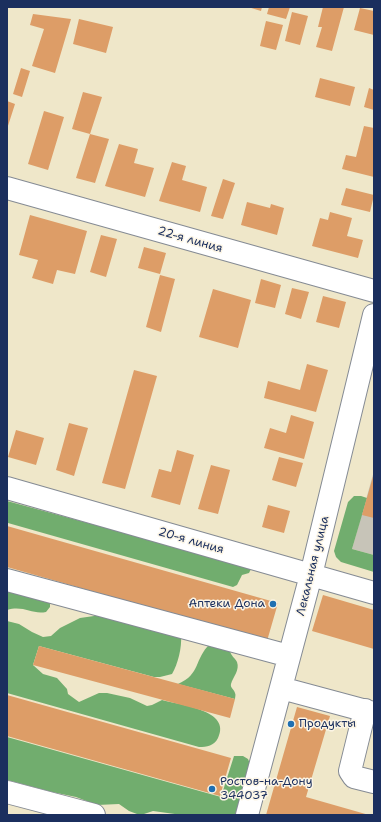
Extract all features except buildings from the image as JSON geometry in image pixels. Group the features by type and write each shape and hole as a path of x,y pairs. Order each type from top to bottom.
{"street":[{"name":"22-я линия","path":"7,188 374,292"},
{"name":"Лекальная улица","path":"247,815 311,575 374,315"},
{"name":"20-я линия","path":"7,488 374,593"},
{"path":"7,580 289,656"},
{"path":"281,688 369,712 350,771 354,777 374,782"},
{"path":"7,792 88,814"}],"shaded area":[{"path":"374,471 374,555 352,549"}],"green space":[{"path":"354,496 367,498 352,549 374,555 374,572 341,562 336,557 334,551 348,502"},
{"path":"7,501 202,554 251,569 249,573 242,575 237,585 233,587 8,523"},
{"path":"7,588 46,599 50,603 50,607 46,612 41,613 23,609 7,610"},
{"path":"101,615 181,636 179,655 172,674 154,677 39,646 33,665 43,674 57,678 67,689 68,694 79,702 99,693 107,693 130,698 147,706 162,700 202,710 218,721 220,729 218,738 214,743 199,747 7,693 7,621 19,624 43,637 51,636 60,628 80,618"},
{"path":"210,644 230,651 237,662 237,671 231,685 234,690 235,699 178,684 190,676 194,671 201,655"},
{"path":"7,737 221,797 234,756 243,756 248,759 251,766 241,805 235,815 182,815 153,811 144,814 137,814 129,811 119,804 97,805 76,797 7,780"}],"place":[{"name":"Аптеки Дона","path":"273,604"},
{"name":"Продукты","path":"291,724"},
{"name":"Ростов-на-Дону 344037","path":"212,789"}]}
